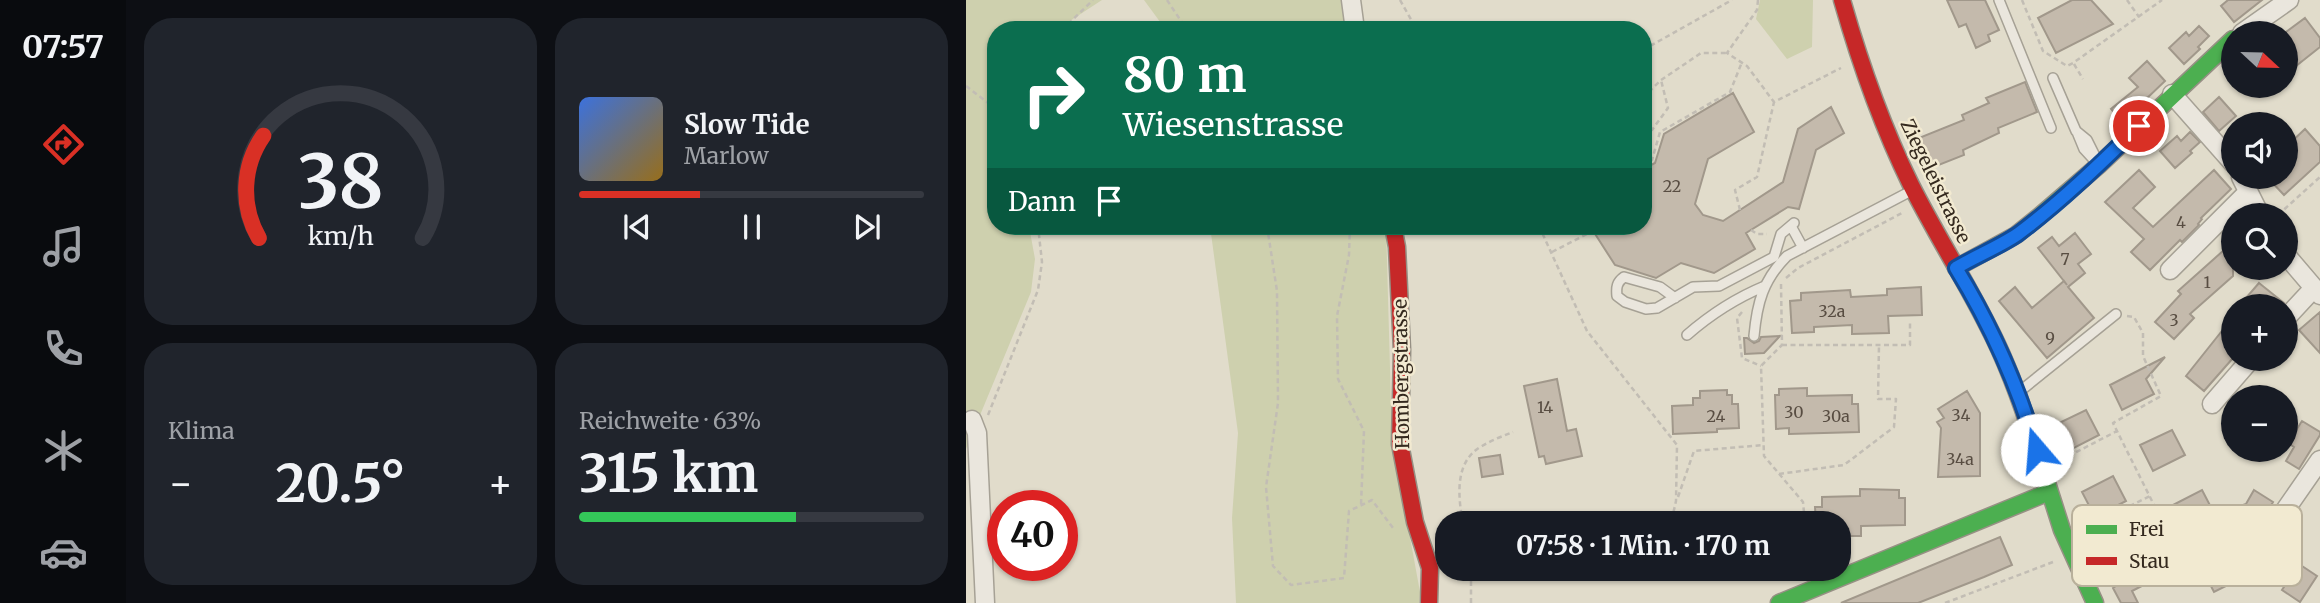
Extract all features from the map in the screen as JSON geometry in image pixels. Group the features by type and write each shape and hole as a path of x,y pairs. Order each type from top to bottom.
{"street":[{"path":"1351,0 1354,21"},
{"name":"Ziegeleistrasse","path":"1842,0 1875,102 1914,190 1983,314 2018,393 2071,554"},
{"path":"2259,21 2289,0"},
{"path":"1956,268 2016,235 2099,165 2221,50"},
{"path":"2172,94 2221,149"},
{"path":"2170,270 2241,189"},
{"name":"Hombergstrasse","path":"1394,235 1402,350 1400,444 1415,522 1430,568 1429,603"},
{"path":"2298,269 2317,291 2298,308"},
{"path":"2212,404 2241,371"},
{"path":"975,426 985,603"},
{"path":"2289,505 2320,460"},
{"path":"1779,603 2049,492"},
{"path":"1430,568 1441,603"},
{"name":"Ziegeleistrasse","path":"2087,586 2095,603"}],"lane":[{"path":"1999,0 2051,128"},
{"path":"2053,78 2076,131 2087,139 2099,165"},
{"path":"1772,271 1787,257 1914,190"},
{"path":"1754,336 1757,310 1772,271 1781,234 1792,225 1803,248"},
{"path":"1675,298 1660,287 1624,277 1616,288 1618,296 1625,302 1646,309 1657,308 1675,298 1693,287 1719,286 1774,257"},
{"path":"1687,335 1709,316 1746,293 1765,286"},
{"path":"2018,393 2116,314"}],"path":[{"path":"1071,21 1093,0"},
{"path":"1167,0 1181,21"},
{"path":"1400,0 1412,21"},
{"path":"1652,45 1732,0"},
{"path":"1727,52 1757,10 1758,0"},
{"path":"2022,0 2043,51 2067,66 2162,0"},
{"path":"2127,0 2139,17"},
{"path":"1652,89 1700,53 1727,52 1747,66 1774,102 1757,177 1735,190 1740,210"},
{"path":"1652,160 1660,132 1730,92 1742,62"},
{"path":"1774,102 1849,63"},
{"path":"2073,63 2083,79"},
{"path":"1652,130 1668,108 1661,80"},
{"path":"966,86 987,102"},
{"path":"2291,203 2320,177"},
{"path":"1781,283 1798,268 1908,210 1923,208"},
{"path":"1751,230 1757,234 1781,234"},
{"path":"975,426 991,410 1038,290 1042,262 1039,235"},
{"path":"1268,235 1277,291 1278,403 1266,488 1273,566 1291,584 1344,578 1349,511 1372,500 1395,531"},
{"path":"1350,235 1349,256 1337,316 1338,379 1364,431 1362,505"},
{"path":"1544,235 1587,331 1677,445 1674,511"},
{"path":"1552,252 1585,235"},
{"path":"2116,314 2134,317 2143,333 2143,356 2161,396 2113,422 2154,505"},
{"path":"1782,345 1910,345 1910,321"},
{"path":"1779,474 1844,465 1894,427 1896,399 1878,399 1879,345"},
{"path":"1761,366 1764,456 1803,502 1804,511"},
{"path":"1461,511 1458,492 1463,466 1479,447 1513,432"},
{"path":"2042,469 2117,432"},
{"path":"1676,500 1694,451 1763,445"},
{"path":"2132,505 2150,496"},
{"path":"2065,538 2072,535"},
{"path":"1945,603 2071,554"},
{"path":"1471,581 1471,603"}],"green space":[{"path":"966,0 1102,0 1070,21 987,21 987,235 1031,235 1035,259 1031,292 966,449"},
{"path":"1144,0 1341,0 1345,21 1159,21"},
{"path":"1760,0 1813,0 1812,47 1787,59 1756,19"},
{"path":"1211,235 1386,235 1392,439 1420,592 1419,603 1236,603 1232,518 1238,433"}],"building":[{"path":"1947,0 1985,0 1999,30 1988,35 1990,41 1976,48 1966,24 1959,27"},
{"path":"2072,0 2091,0 2113,24 2056,53 2038,18"},
{"path":"2228,0 2262,0 2235,21 2221,6"},
{"path":"2305,18 2320,38 2320,47 2298,64 2298,23"},
{"path":"2199,26 2209,36 2184,64 2169,48 2186,32 2189,36"},
{"path":"2147,61 2165,81 2122,122 2111,109 2138,87 2129,78"},
{"path":"2025,82 2037,112 1998,128 1999,133 1963,150 1964,155 1926,170 1914,140 1964,120 1962,115 1989,103 1986,98"},
{"path":"1733,93 1754,132 1708,159 1695,204 1703,215 1723,221 1783,182 1798,129 1831,107 1844,133 1816,150 1799,209 1788,207 1746,233 1755,249 1714,273 1681,263 1656,278 1615,265 1596,235 1652,235 1652,164 1655,163 1664,134"},
{"path":"2219,97 2232,112 2221,112 2219,131 2203,112"},
{"path":"2305,129 2320,146 2320,162 2298,182 2298,136"},
{"path":"2190,132 2200,142 2175,168 2160,151 2177,136 2181,141"},
{"path":"2139,170 2155,187 2133,208 2153,227 2214,170 2221,178 2221,189 2231,189 2201,218 2199,225 2182,242 2180,240 2150,270 2131,252 2144,239 2105,202"},
{"path":"2278,189 2291,189 2284,195"},
{"path":"2075,233 2091,254 2078,264 2085,273 2068,287 2094,318 2047,358 1999,301 2015,287 2032,308 2064,281 2038,248 2052,237 2059,246"},
{"path":"2221,253 2221,280 2228,280 2190,314 2194,318 2174,339 2155,322 2181,294 2178,291"},
{"path":"2259,283 2273,294 2249,294"},
{"path":"1921,287 1922,315 1888,316 1889,333 1852,334 1852,325 1814,327 1814,332 1792,333 1790,301 1801,300 1801,293 1850,290 1851,297 1887,295 1887,289"},
{"path":"2320,312 2320,353 2299,330"},
{"path":"2221,332 2222,371 2204,391 2186,376"},
{"path":"1780,336 1764,353 1745,354 1744,338 1754,343 1761,337"},
{"path":"2165,357 2146,379 2154,394 2122,410 2110,385"},
{"path":"1557,379 1567,431 1576,429 1582,456 1546,464 1544,456 1539,457 1524,386"},
{"path":"1807,388 1807,396 1852,395 1852,404 1858,404 1859,432 1789,434 1789,428 1776,429 1775,395 1779,395 1779,389"},
{"path":"1727,390 1727,395 1732,395 1732,404 1738,404 1739,428 1673,434 1672,406 1693,405 1693,398 1700,398 1700,391"},
{"path":"1967,391 1980,413 1980,476 1938,477 1941,428 1937,422 1944,418 1938,409"},
{"path":"2086,410 2099,435 2068,451 2055,425"},
{"path":"2302,421 2320,432 2299,469 2288,462 2298,462 2298,427"},
{"path":"2172,430 2185,455 2153,471 2140,445"},
{"path":"1500,455 1503,474 1482,477 1479,458"},
{"path":"2113,476 2126,501 2118,505 2089,505 2082,492"},
{"path":"1860,489 1899,490 1899,498 1905,498 1905,525 1861,526 1861,536 1851,536 1851,511 1815,511 1815,507 1822,507 1822,497 1860,496"},
{"path":"2202,490 2210,505 2173,505"},
{"path":"2254,490 2273,502 2271,505 2243,505"},
{"path":"2000,537 2012,565 1984,577 1918,603 1841,603"},
{"path":"2302,566 2317,576 2300,602 2282,590 2285,586 2302,586"},
{"path":"2142,586 2132,591 2138,603 2121,603 2113,588"},
{"path":"2211,586 2226,586 2214,592"}],"traffic: fast":[{"path":"1956,268 2016,235 2036,219 2099,165 2221,50"},
{"path":"2035,445 2062,530 2072,552"},
{"path":"1779,603 2049,492"},
{"path":"2087,586 2095,603"}],"traffic: jam":[{"path":"1842,0 1864,71 1900,163 1995,340 2035,445"},
{"path":"1395,235 1402,350 1400,444 1415,522 1430,568 1429,603"}],"route":[{"path":"2037,450 2007,365 1983,314 1956,268 2016,235 2099,165 2139,126"}]}
